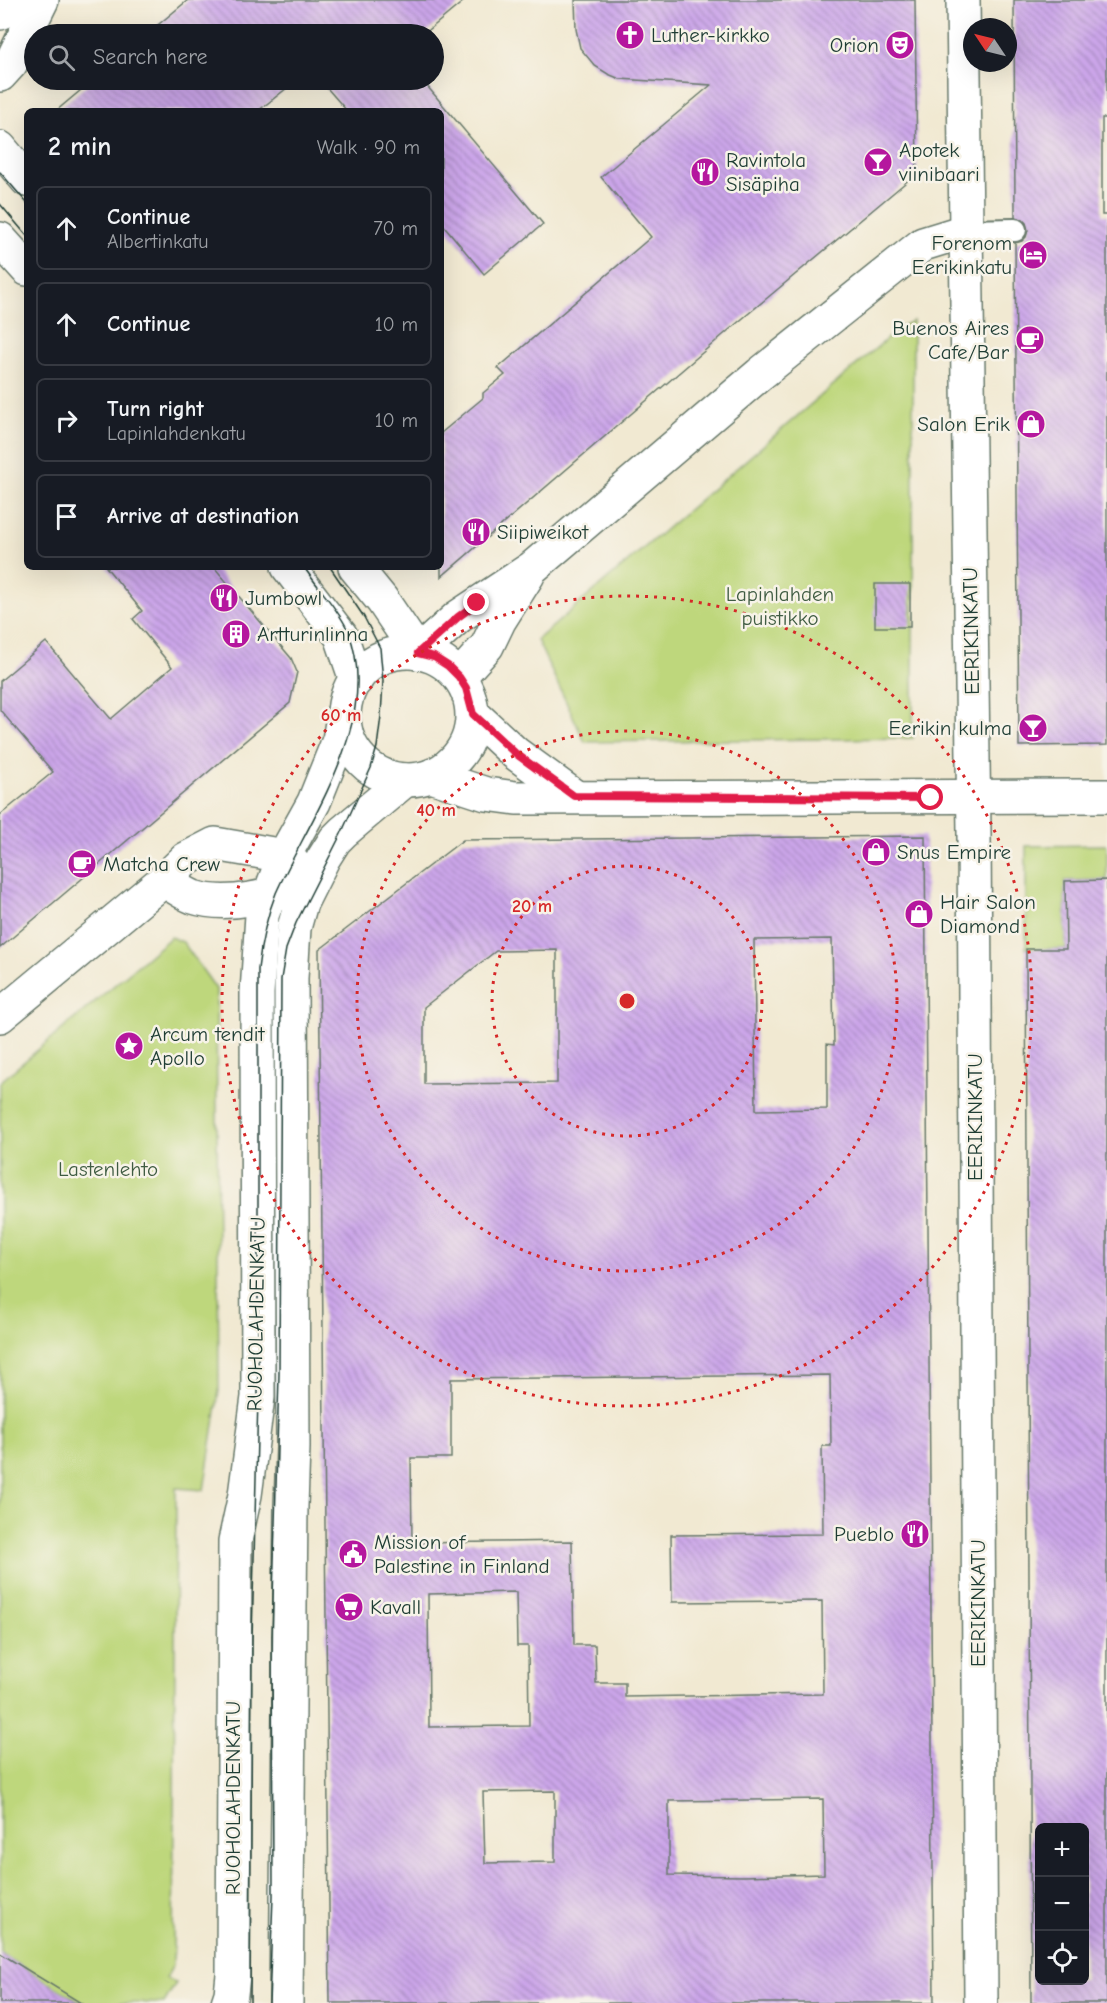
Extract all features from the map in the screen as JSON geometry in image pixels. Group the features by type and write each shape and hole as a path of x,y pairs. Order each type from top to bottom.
{"street":[{"path":"0,13 30,0"},
{"path":"30,24 42,0"},
{"name":"EERIKINKATU","path":"963,0 973,797 981,2003"},
{"path":"0,75 11,63 24,37"},
{"path":"0,148 24,176"},
{"path":"418,653 458,617 532,568 760,374 923,244 965,231"},
{"path":"0,239 24,266"},
{"path":"459,677 487,646 499,621 532,568"},
{"path":"291,570 341,636 356,680"},
{"path":"357,570 382,600 418,653"},
{"path":"418,778 445,769 457,758 466,744 471,729 473,714 471,701 459,677 434,657 418,653 389,655 364,669 348,696 344,711 345,728 350,744 358,757 371,768 388,777 418,778 486,794 516,798 574,796 1107,796"},
{"name":"RUOHOLAHDENKATU","path":"228,2003 233,1975 235,1541 245,1495 258,1397 257,993 262,915 284,856 314,802 339,740 344,711"},
{"path":"473,714 515,753 574,796"},
{"name":"RUOHOLAHDENKATU","path":"286,2003 290,1541 293,1447 291,978 294,928 310,883 335,840 357,819 418,778"},
{"path":"0,1016 164,880 186,858 215,844 284,856 292,861 310,883 267,897 213,901 192,896 164,880"}],"lane":[{"path":"965,231 1015,230"}],"green space":[{"name":"Lapinlahden puistikko","path":"913,321 913,738 585,742 537,640 902,326"},
{"path":"1107,845 1107,880 1065,881 1066,949 1026,949 1026,846"},
{"name":"Lastenlehto","path":"171,937 183,942 216,989 219,1391 204,1490 176,1488 173,1965 166,1978 176,1983 164,2003 81,2003 0,1953 0,1082"}],"building":[{"path":"188,0 465,0 436,24 159,24"},
{"path":"575,0 915,0 917,173 730,329 441,577 441,570 444,570 444,430 483,398 483,393 505,375 498,368 651,237 601,177 711,85 620,79 595,66 580,48 576,29"},
{"path":"1014,0 1107,0 1107,118 1102,118 1102,215 1107,215 1107,745 1019,746 1015,243 1026,237 1028,230 1022,219 1015,217 1014,72 1017,72 1017,18 1014,18"},
{"path":"81,90 284,90 262,108 60,108"},
{"path":"329,90 430,90 543,224 484,274 444,226 444,108 344,108"},
{"path":"108,570 217,570 291,658 297,672 290,703 0,948 0,815 53,772 0,710 0,681 46,642 111,719 172,667 133,619 142,611"},
{"path":"875,584 910,584 910,627 875,627"},
{"path":"925,836 934,2003 330,2003 319,950 463,840","holes":["832,939 834,1045 827,1044 827,1109 756,1110 754,940","557,950 557,1083 424,1084 424,1007 496,951","830,1375 831,1446 822,1446 823,1534 671,1535 672,1602 822,1601 823,1694 625,1697 625,1683 596,1683 595,1645 574,1645 572,1541 412,1543 411,1458 451,1458 451,1379","516,1592 517,1646 528,1646 529,1726 429,1727 428,1594","555,1791 555,1862 485,1863 483,1792","823,1799 824,1874 669,1875 669,1801"]},
{"path":"1107,880 1107,2003 1031,2003 1026,949 1066,949 1065,881"},
{"path":"0,1953 81,2003 0,2003"}],"tram line":[{"path":"0,172 24,200"},
{"path":"0,204 24,232"},
{"path":"250,2003 252,1639 258,1397 258,969 264,930 272,902 338,766 350,733 356,698 356,664 348,631 340,616 306,570"},
{"path":"269,2003 273,1896 272,1636 279,1374 281,979 286,949 296,923 371,768 377,747 383,681 380,648 364,617 332,570"}],"place":[{"name":"Luther-kirkko","path":"630,35"},
{"name":"Orion","path":"900,45"},
{"name":"Apotek viinibaari","path":"878,162"},
{"name":"Ravintola Sisäpiha","path":"705,172"},
{"name":"Forenom Eerikinkatu","path":"1033,255"},
{"name":"Buenos Aires Cafe/Bar","path":"1030,340"},
{"name":"Salon Erik","path":"1031,424"},
{"name":"Siipiweikot","path":"476,532"},
{"name":"Jumbowl","path":"224,598"},
{"name":"Artturinlinna","path":"236,634"},
{"name":"Eerikin kulma","path":"1033,728"},
{"name":"Snus Empire","path":"876,852"},
{"name":"Matcha Crew","path":"82,864"},
{"name":"Hair Salon Diamond","path":"919,914"},
{"name":"Arcum tendit Apollo","path":"129,1046"},
{"name":"Pueblo","path":"915,1534"},
{"name":"Mission of Palestine in Finland","path":"353,1554"},
{"name":"Kavall","path":"349,1607"}],"route":[{"path":"477,603 418,653 434,657 448,666 466,688 473,714 515,753 574,796 931,798"}]}
